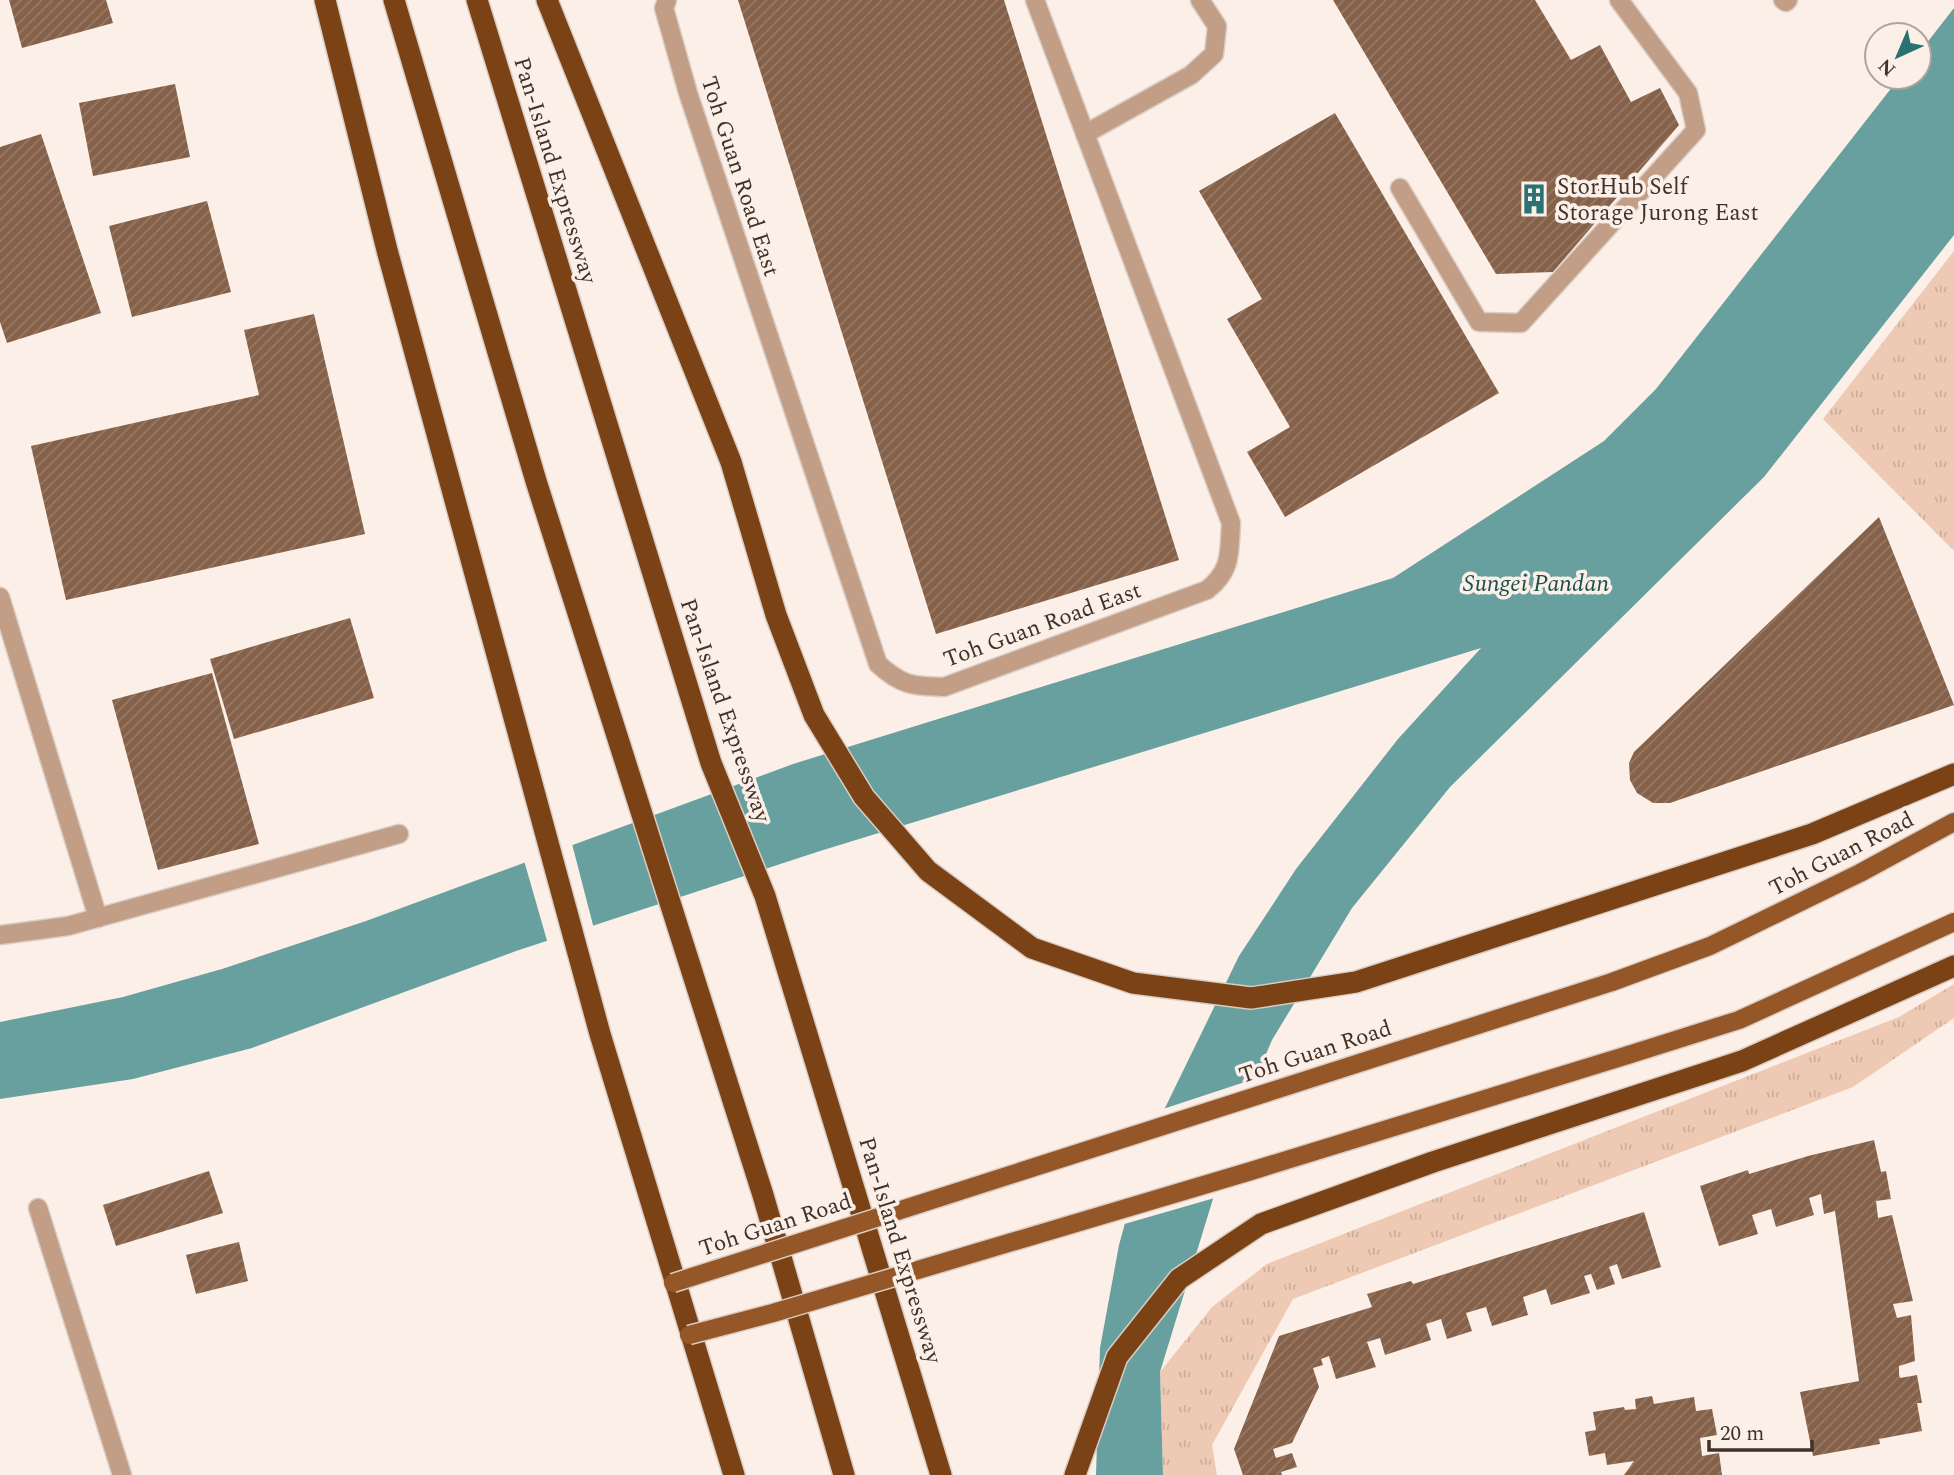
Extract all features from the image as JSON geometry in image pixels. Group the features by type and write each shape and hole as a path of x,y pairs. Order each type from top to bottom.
{"highway":[{"path":"325,0 387,250 600,1034 673,1283 734,1475"},
{"path":"394,0 536,481 763,1195 844,1475"},
{"name":"Pan-Island Expressway","path":"477,0 711,763 765,896 941,1475"},
{"path":"547,0 730,462 776,615 814,715 864,797 928,871 1032,948 1133,983 1251,998 1356,982 1457,952 1812,834 1954,774"},
{"path":"1075,1475 1117,1357 1179,1279 1261,1224 1742,1061 1954,966"}],"main road":[{"name":"Toh Guan Road","path":"673,1283 1612,982 1710,946 1860,873 1954,822"},
{"path":"689,1335 773,1313 1237,1175 1739,1020 1954,922"}],"lane":[{"name":"Toh Guan Road East","path":"666,4 688,93 878,664 897,681 914,686 944,687 1207,590 1223,577 1229,558 1231,523 1035,0"},
{"path":"1085,134 1191,75 1214,54 1217,26 1200,0"},
{"path":"1400,188 1479,322 1521,323 1696,130 1688,93 1619,0"},
{"path":"0,597 98,918"},
{"path":"0,935 68,926 399,834"},
{"path":"38,1208 122,1475"}],"green space":[{"path":"1954,251 1954,551 1823,419"},
{"path":"1954,984 1954,1018 1853,1087 1293,1299 1212,1445 1217,1475 1163,1475 1160,1372 1212,1307 1267,1264 1899,1017"}],"water":[{"name":"Sungei Pandan","path":"1954,8 1954,235 1764,477 1450,787 1352,908 1272,1040 1235,1127 1160,1372 1163,1475 1096,1475 1100,1348 1119,1245 1146,1147 1239,956 1296,869 1398,739 1481,648 820,851 516,951 252,1048 133,1079 0,1099 0,1022 123,997 222,969 366,921 793,764 1393,578 1604,441 1656,389 1889,91 1933,91 1933,35"}],"pier":[{"path":"571,840 594,929 548,944 523,857"},
{"path":"1260,1077 1238,1128 1218,1197 1121,1225 1143,1146 1160,1110"}],"building":[{"path":"9,0 106,0 113,23 22,48"},
{"path":"738,0 1004,0 1179,560 936,634"},
{"name":"StorHub Self Storage Jurong East","path":"1333,0 1535,0 1571,60 1600,45 1631,102 1660,88 1679,125 1553,272 1496,274"},
{"path":"175,84 190,157 93,176 79,103"},
{"path":"1335,113 1499,393 1285,517 1247,452 1290,427 1227,319 1262,299 1199,191"},
{"path":"41,134 101,313 7,343 0,322 0,147"},
{"path":"207,201 231,292 132,317 109,226"},
{"path":"314,314 365,534 66,600 31,446 259,395 244,330"},
{"path":"1879,517 1954,705 1670,803 1653,803 1637,793 1630,780 1629,763 1634,752"},
{"path":"350,618 374,698 234,739 210,659"},
{"path":"212,673 259,844 158,870 112,700"},
{"path":"1874,1140 1881,1172 1886,1171 1891,1199 1876,1201 1878,1218 1892,1215 1913,1301 1893,1304 1897,1318 1911,1315 1915,1361 1899,1366 1899,1374 1900,1378 1917,1375 1922,1403 1917,1403 1922,1431 1879,1439 1880,1444 1813,1456 1800,1392 1859,1381 1835,1211 1824,1214 1821,1194 1809,1198 1814,1215 1776,1227 1771,1209 1752,1215 1758,1234 1719,1246 1700,1186 1748,1170 1749,1174"},
{"path":"209,1171 223,1213 116,1246 103,1205"},
{"path":"1644,1212 1661,1267 1622,1279 1617,1264 1609,1267 1615,1284 1597,1290 1591,1274 1584,1276 1590,1293 1551,1305 1546,1289 1523,1297 1528,1315 1492,1326 1486,1307 1466,1313 1472,1331 1447,1339 1441,1319 1426,1324 1431,1340 1385,1355 1380,1338 1367,1342 1376,1367 1336,1379 1329,1356 1321,1359 1323,1365 1313,1368 1319,1387 1292,1443 1273,1449 1276,1458 1292,1453 1297,1467 1281,1472 1282,1475 1243,1475 1234,1449 1279,1336 1372,1307 1367,1294 1411,1281 1413,1284"},
{"path":"239,1242 248,1281 196,1294 186,1255"},
{"path":"1652,1396 1654,1404 1694,1397 1696,1411 1712,1409 1717,1435 1700,1438 1702,1456 1719,1453 1722,1475 1624,1475 1634,1461 1607,1465 1605,1453 1589,1456 1585,1432 1596,1430 1593,1412 1624,1407 1625,1410 1636,1409 1635,1399"}],"place":[{"name":"StorHub Self Storage Jurong East","path":"1534,199"}]}
